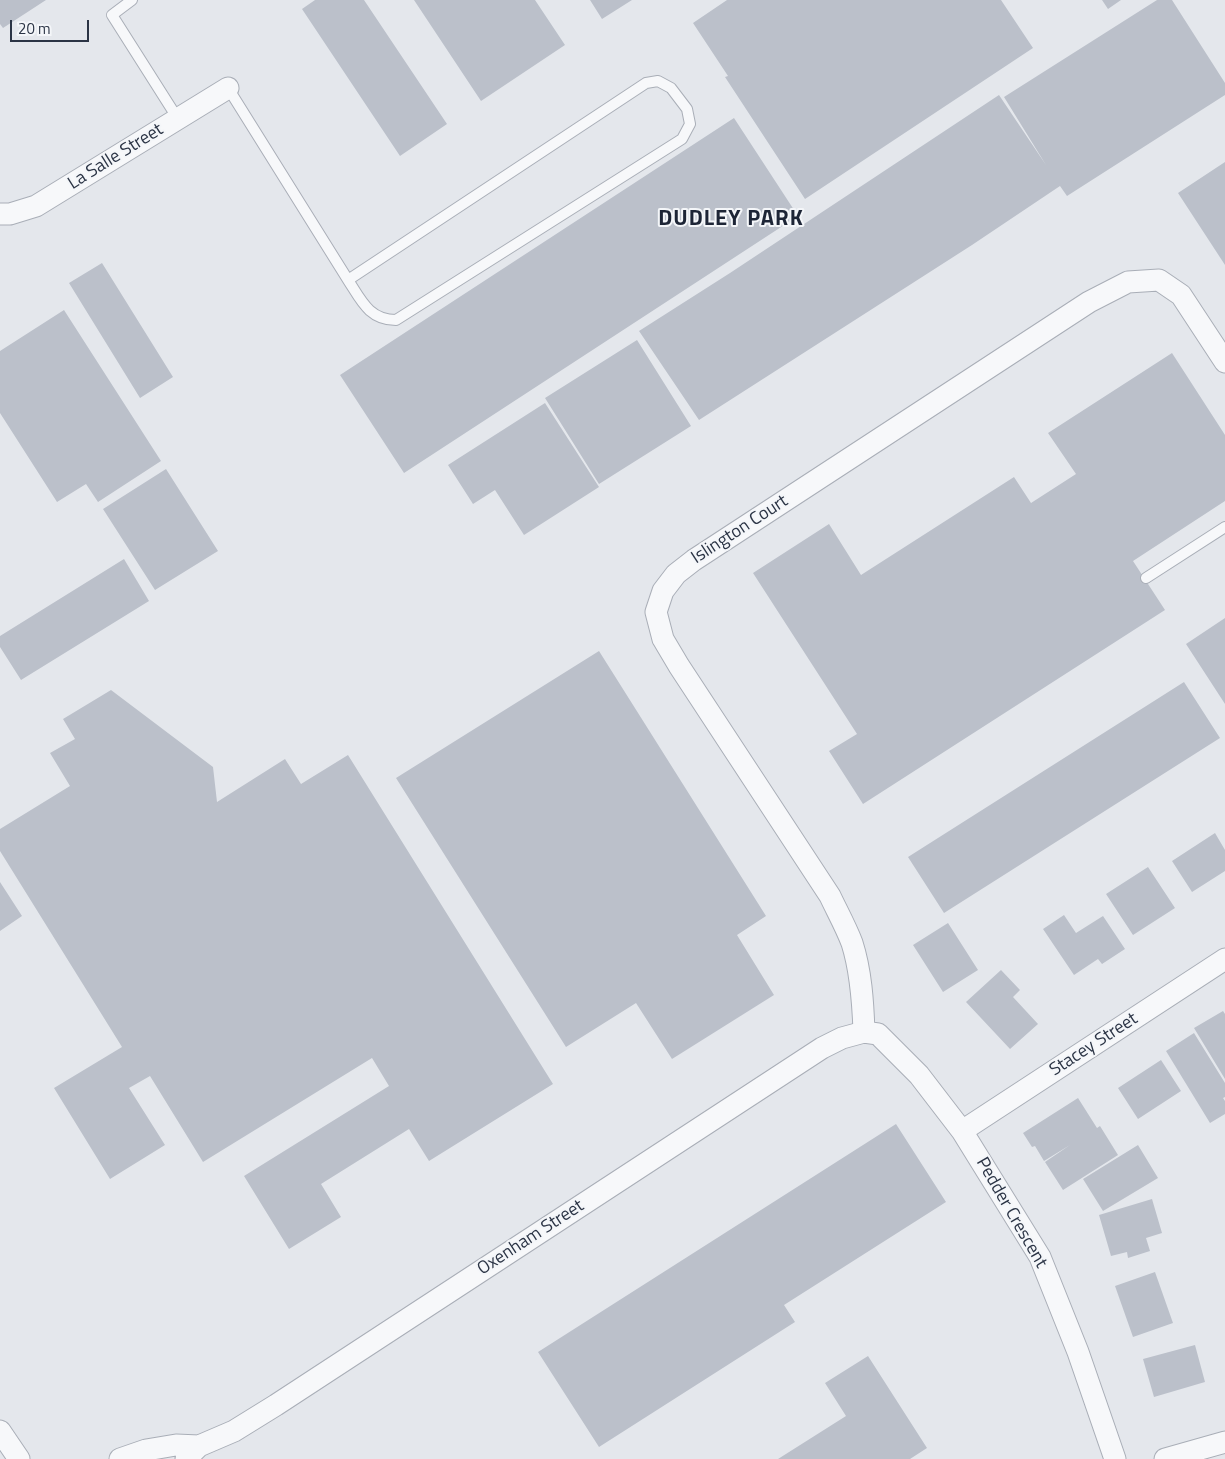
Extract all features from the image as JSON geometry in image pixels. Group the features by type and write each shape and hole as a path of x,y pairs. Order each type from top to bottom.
{"street":[{"name":"La Salle Street","path":"0,214 10,214 36,206 228,88"},
{"name":"Islington Court","path":"864,1032 863,1000 852,944 847,931 830,896 663,639 656,612 664,591 676,574 694,560 1089,302 1128,282 1159,280 1181,295 1225,362"},
{"name":"Stacey Street","path":"962,1131 1225,959"},
{"name":"Pedder Crescent","path":"864,1032 878,1034 919,1075 962,1131 1040,1257 1078,1352 1115,1459"},
{"name":"Oxenham Street","path":"120,1459 146,1450 176,1445 192,1453 234,1431 822,1048 842,1038 864,1032"},
{"path":"0,1431 19,1459"},
{"path":"1165,1459 1225,1442"}],"lane":[{"path":"132,0 112,15 178,119"},
{"path":"228,88 348,280 375,316 386,320 396,320 682,139 690,124 687,108 672,88 658,81 646,83 348,280"},
{"path":"1146,578 1225,527"}],"building":[{"path":"0,0 46,0 3,28 0,24"},
{"path":"315,0 364,0 447,124 400,156 302,9"},
{"path":"414,0 535,0 565,45 481,101"},
{"path":"590,0 632,0 602,19"},
{"path":"727,0 1001,0 1033,48 805,199 725,77 728,76 693,23"},
{"path":"1102,0 1121,0 1108,9"},
{"path":"1157,0 1172,0 1225,83 1225,95 1067,196 1060,186 972,245 699,420 639,331 999,95 1046,165 1004,97"},
{"path":"734,118 798,216 404,473 340,375"},
{"path":"1225,162 1225,265 1178,193"},
{"path":"102,263 173,377 140,398 69,283"},
{"path":"64,310 161,461 98,502 86,484 57,502 0,413 0,351"},
{"path":"637,340 691,426 599,484 545,398"},
{"path":"1172,353 1225,435 1225,501 1133,561 1165,610 863,804 829,751 857,734 753,573 829,524 861,575 1014,477 1031,503 1076,474 1048,433"},
{"path":"545,403 599,487 524,535 495,490 473,504 448,465"},
{"path":"166,469 218,551 155,590 103,509"},
{"path":"124,559 149,601 21,680 0,647 0,636"},
{"path":"1225,618 1225,704 1186,644"},
{"path":"599,651 766,916 737,935 774,995 672,1059 636,1003 566,1047 396,778"},
{"path":"1184,682 1220,738 944,913 908,857"},
{"path":"111,690 213,767 217,802 285,759 301,784 348,755 553,1084 429,1161 409,1129 321,1184 341,1217 289,1249 244,1176 389,1086 372,1058 203,1162 150,1076 129,1088 165,1145 110,1179 54,1088 122,1047 0,851 0,829 70,786 50,753 75,739 63,719"},
{"path":"1215,833 1225,850 1225,871 1192,892 1172,861"},
{"path":"1148,867 1175,908 1133,935 1106,894"},
{"path":"0,882 22,916 0,931"},
{"path":"1064,915 1076,933 1103,916 1125,949 1102,964 1098,959 1074,975 1043,929"},
{"path":"948,923 978,970 943,992 913,945"},
{"path":"1001,970 1020,990 1013,997 1038,1024 1010,1049 966,1002"},
{"path":"1223,1011 1225,1014 1225,1079 1194,1028"},
{"path":"1194,1033 1225,1083 1225,1097 1223,1098 1225,1101 1225,1114 1210,1123 1166,1051"},
{"path":"1161,1060 1181,1091 1138,1119 1118,1088"},
{"path":"1078,1098 1097,1128 1100,1126 1118,1155 1063,1190 1045,1162 1070,1145 1044,1161 1035,1146 1032,1147 1023,1133"},
{"path":"896,1124 946,1202 784,1305 795,1322 599,1447 538,1352"},
{"path":"1138,1145 1158,1178 1103,1211 1083,1179"},
{"path":"1152,1199 1162,1233 1146,1238 1150,1251 1128,1258 1127,1252 1111,1256 1099,1215"},
{"path":"1155,1272 1173,1323 1133,1337 1115,1286"},
{"path":"1195,1345 1205,1382 1154,1397 1143,1359"},
{"path":"868,1356 927,1448 910,1459 778,1459 846,1416 825,1383"}],"district":[{"name":"DUDLEY PARK","path":"731,220"}]}
